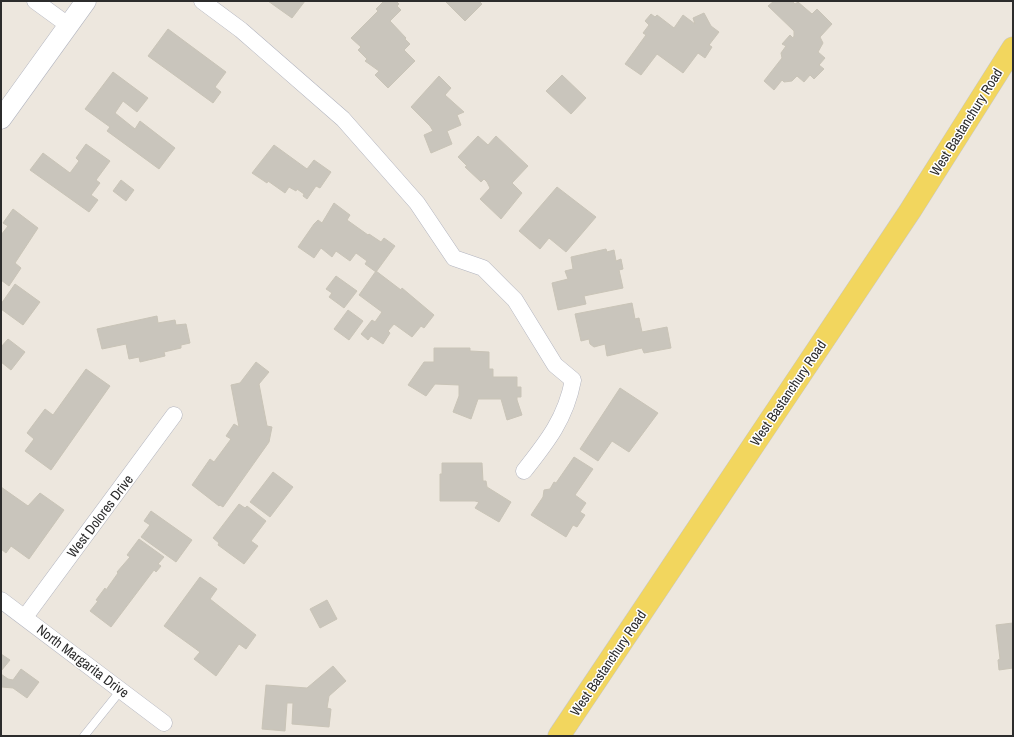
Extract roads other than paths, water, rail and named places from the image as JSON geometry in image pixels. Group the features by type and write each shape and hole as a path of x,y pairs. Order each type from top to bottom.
{"main road":[{"name":"West Bastanchury Road","path":"559,736 910,212 1013,48"}],"street":[{"path":"35,1 68,25"},
{"path":"1,119 86,1"},
{"path":"202,1 241,30 343,119 416,203 454,258 483,268 515,300 555,365 573,380 570,397 552,435 524,471"},
{"name":"West Dolores Drive","path":"25,617 174,415"},
{"name":"North Margarita Drive","path":"1,600 164,723"}],"lane":[{"path":"84,736 121,690"}]}
